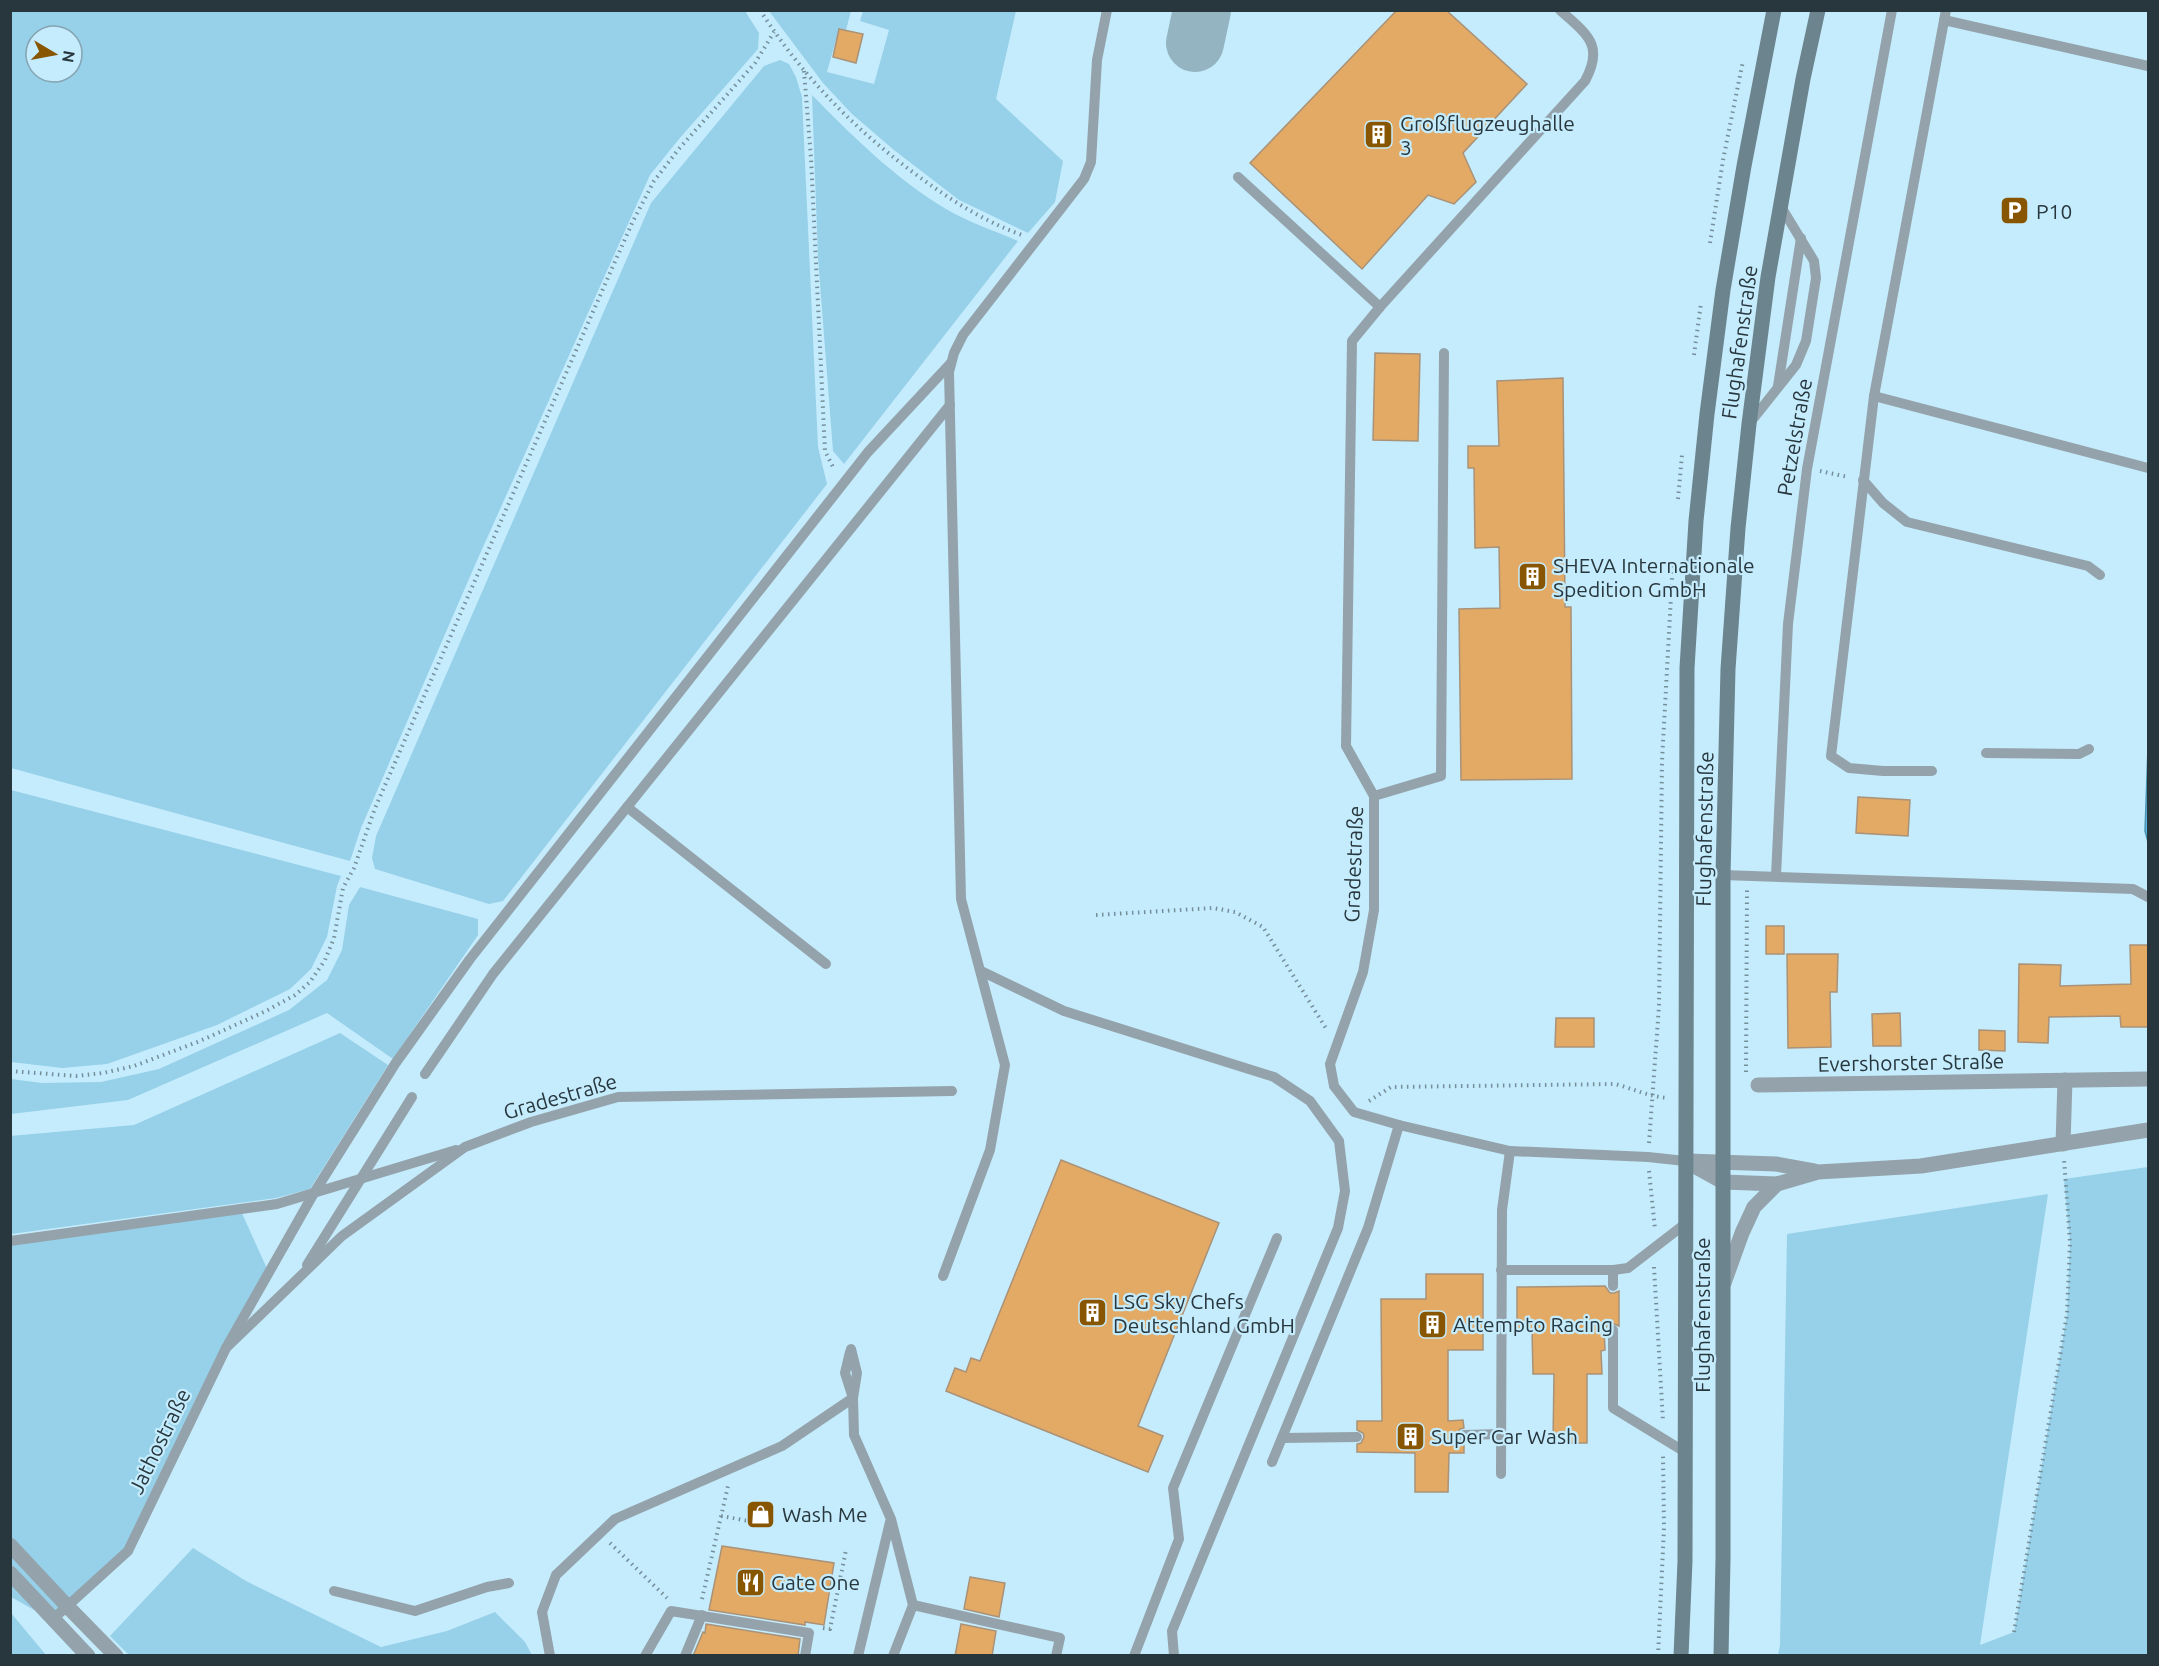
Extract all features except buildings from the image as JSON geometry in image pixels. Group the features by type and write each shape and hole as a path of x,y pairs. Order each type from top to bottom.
{"main road":[{"name":"Flughafenstraße","path":"1681,1656 1685,1561 1687,668 1696,521 1707,414 1746,154 1774,10"},
{"name":"Flughafenstraße","path":"1721,1656 1723,875 1728,669 1738,528 1749,424 1780,205 1818,10"}],"street":[{"name":"Evershorster Straße","path":"1758,1085 2148,1079"},
{"path":"2063,1143 2064,1080"},
{"path":"1685,1161 1723,1182 1777,1184 1818,1172 1921,1166 2148,1130"},
{"path":"1685,1161 1776,1164 1818,1172"},
{"path":"1723,1286 1754,1207 1777,1184"},
{"path":"10,1545 116,1656"},
{"path":"10,1574 88,1656"}],"lane":[{"path":"943,1276 990,1150 1005,1065 961,898 949,372 954,353 963,335 1084,179 1091,162 1097,60 1107,10"},
{"path":"1374,795 1346,747 1352,341 1585,81 1593,66 1593,46 1585,33 1560,10"},
{"name":"Petzelstraße","path":"1776,876 1788,624 1807,469 1892,10"},
{"path":"1932,771 1849,768 1832,756 1874,396 1945,15 2148,66"},
{"path":"1238,177 1380,308"},
{"path":"1749,424 1796,365 1806,342 1816,278 1814,261 1780,205"},
{"path":"1778,387 1801,238"},
{"name":"Gradestraße","path":"1354,1112 1334,1086 1330,1064 1363,972 1374,910 1374,795 1441,776 1444,353"},
{"path":"226,1348 314,1192 395,1064 470,959 842,484 868,452 952,363"},
{"path":"1874,396 2148,468"},
{"path":"425,1074 493,974 950,405"},
{"path":"1863,480 1883,503 1907,522 2088,566 2100,575"},
{"path":"1986,753 2079,754 2089,749"},
{"path":"627,807 826,964"},
{"path":"1723,875 2133,889 2148,897"},
{"path":"981,971 1064,1011 1274,1077 1311,1101 1339,1141 1345,1191 1338,1228 1172,1631 1174,1656"},
{"name":"Gradestraße","path":"299,1278 342,1236 465,1147 531,1122 618,1097 952,1092"},
{"path":"299,1278 412,1097"},
{"path":"1354,1112 1510,1151 1648,1157 1685,1161"},
{"path":"1272,1462 1368,1228 1399,1125"},
{"path":"10,1241 278,1204 465,1147"},
{"path":"1501,1474 1502,1210 1510,1151"},
{"path":"1501,1270 1628,1268 1685,1224"},
{"path":"1134,1656 1179,1539 1173,1488 1278,1238"},
{"path":"1613,1270 1613,1286"},
{"name":"Jathostraße","path":"52,1620 128,1551 226,1348 299,1278"},
{"path":"1613,1330 1612,1408 1685,1452"},
{"path":"550,1656 542,1612 556,1575 615,1520 782,1446 853,1398 854,1435 891,1519 913,1605 895,1655"},
{"path":"1464,1435 1500,1434"},
{"path":"1282,1438 1357,1437"},
{"path":"858,1656 891,1519"},
{"path":"334,1591 415,1611 487,1587 509,1583"},
{"path":"913,1605 1060,1638 1056,1656"},
{"path":"645,1656 671,1611 809,1633 805,1656"},
{"path":"685,1656 700,1615"}],"path":[{"path":"760,10 804,71 855,126 948,198 985,219 1036,241"},
{"path":"10,1071 76,1077 134,1066 200,1041 266,1011 295,995 310,982 325,960 334,938 343,888 354,868 375,808 632,223 654,181 754,63 774,32"},
{"path":"804,71 811,158 825,452 842,484"},
{"path":"1807,469 1863,480"},
{"path":"1746,1073 1747,875"},
{"path":"1096,915 1213,908 1235,912 1263,927 1336,1044"},
{"path":"1354,1112 1391,1087 1615,1084 1637,1089 1651,1097"},
{"path":"1649,1121 1648,1157 1655,1228 1663,1440 1664,1528 1658,1656"},
{"path":"2014,1632 2067,1314 2070,1243 2063,1143"},
{"path":"700,1615 732,1468"},
{"path":"721,1516 766,1524"},
{"path":"600,1534 674,1605"},
{"path":"819,1628 830,1629 846,1550"}],"shaded area":[{"path":"11,11 745,11 759,33 758,49 650,175 475,565 361,828 350,861 11,768"},
{"path":"769,11 851,11 846,30 839,29 827,72 874,84 889,30 860,21 863,11 1016,11 996,99 1063,161 1055,202 1028,233 959,200 852,114 823,83"},
{"path":"780,60 789,64 802,97 818,447 827,484 503,901 489,904 375,869 372,858 376,836 651,203 764,66"},
{"path":"812,95 876,156 928,197 963,218 1018,241 844,464 833,451 818,258"},
{"path":"2148,748 2148,842 2145,831"},
{"path":"11,790 341,876 327,937 311,969 290,989 217,1025 107,1064 62,1068 11,1062"},
{"path":"360,887 478,919 478,935 393,1059 327,1013 128,1100 11,1114 11,1079 42,1083 101,1082 159,1069 289,1010 327,980 342,950 349,905"},
{"path":"340,1033 388,1065 310,1189 276,1198 11,1234 10,1136 134,1125"},
{"path":"2148,1167 2148,1655 1778,1655 1787,1234 2048,1194 1980,1645 2014,1632 2067,1314 2070,1243 2064,1179"},
{"path":"240,1209 269,1273 128,1551 52,1620 11,1597 10,1241"},
{"path":"193,1548 246,1581 381,1647 447,1631 495,1612 525,1642 532,1655 129,1655 110,1636"},
{"path":"11,1613 46,1655 11,1655"}],"taxiway":[{"path":"1195,43 1202,10"}],"place":[{"name":"Großflugzeughalle 3","path":"1379,135"},
{"name":"P10","path":"2015,211"},
{"name":"SHEVA Internationale Spedition GmbH","path":"1532,577"},
{"name":"LSG Sky Chefs Deutschland GmbH","path":"1092,1313"},
{"name":"Attempto Racing","path":"1432,1324"},
{"name":"Super Car Wash","path":"1410,1436"},
{"name":"Wash Me","path":"761,1514"},
{"name":"Gate One","path":"750,1582"}]}
